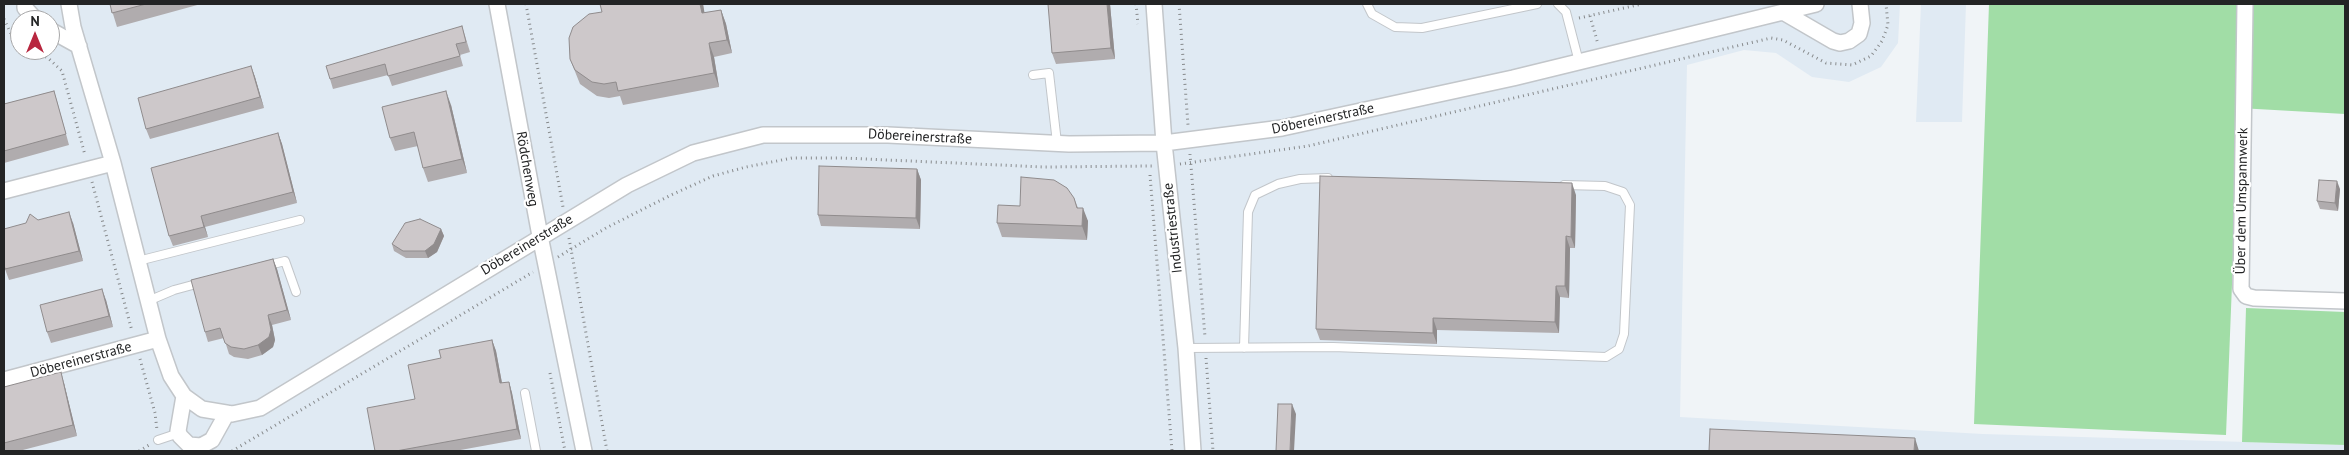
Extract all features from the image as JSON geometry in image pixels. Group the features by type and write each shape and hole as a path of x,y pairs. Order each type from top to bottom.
{"street":[{"name":"Döbereinerstraße","path":"69,4 79,46 113,163 158,339 171,376 184,396 202,409 232,414 260,408 540,236 627,185 693,153 763,135 888,135 1057,143 1164,143 1282,128 1601,57 1816,4"},
{"name":"Rödchenweg","path":"497,4 545,265 584,451"},
{"name":"Industriestraße","path":"1154,4 1166,166 1186,348 1193,451"},
{"path":"1783,12 1833,41 1840,42 1849,41 1859,34 1862,23 1860,4"},
{"name":"Über dem Umspannwerk","path":"2244,4 2240,289 2246,296 2254,298 2345,301"},
{"path":"60,36 79,46"},
{"path":"4,191 113,163"},
{"name":"Döbereinerstraße","path":"4,380 158,339"},
{"path":"184,396 178,424 179,433 189,444 201,446 212,440 227,413"}],"lane":[{"path":"1367,4 1372,14 1395,27 1422,28 1537,4"},
{"path":"1558,4 1566,12 1579,62"},
{"path":"1034,75 1049,73 1057,143"},
{"path":"1244,348 1248,212 1255,195 1278,184 1300,179 1335,178"},
{"path":"1186,348 1333,347 1606,357 1619,349 1624,334 1630,205 1623,192 1605,186 1556,185"},
{"path":"138,262 300,220"},
{"path":"257,268 285,261 296,292"},
{"path":"148,301 174,290 211,280"},
{"path":"525,394 536,451"},
{"path":"158,440 179,433"}],"path":[{"path":"1136,4 1139,33"},
{"path":"1178,4 1213,451"},
{"path":"1569,21 1642,4"},
{"path":"232,451 606,228 713,176 746,167 792,158 843,158 1044,167 1166,166 1191,163 1308,146 1771,38 1783,40 1826,63 1852,64 1871,56 1882,41 1888,25 1886,4"},
{"path":"1590,16 1601,57"},
{"path":"4,19 10,32"},
{"path":"50,60 62,71 155,413 158,440"},
{"path":"1148,143 1172,451"}],"shaded area":[{"path":"4,4 1900,4 1898,43 1881,67 1849,82 1812,77 1776,53 1744,50 1687,65 1680,417 1983,434 2345,445 2345,451 4,451"},
{"path":"1921,4 1966,4 1962,122 1916,122"}],"green space":[{"path":"1989,4 2345,4 2345,114 2239,108 2226,435 1974,424"},
{"path":"2246,308 2345,312 2345,445 2242,442"}],"building":[{"path":"110,4 146,4 112,13"},
{"path":"600,4 700,4 702,13 721,10 727,40 709,43 714,73 618,91 616,82 604,84 592,82 575,70 570,59 569,38 573,27 589,14 602,12"},
{"path":"1048,4 1107,4 1111,48 1052,53"},
{"path":"462,26 466,42 456,44 460,56 388,76 385,64 330,79 326,66"},
{"path":"251,66 260,97 146,129 138,98"},
{"path":"54,91 66,134 4,151 4,104"},
{"path":"446,91 462,159 423,168 414,132 390,138 382,107"},
{"path":"278,133 293,192 201,216 204,227 169,236 151,168"},
{"path":"819,166 917,169 916,218 818,215"},
{"path":"1320,176 1572,183 1571,237 1566,236 1565,286 1556,286 1555,322 1433,318 1433,333 1316,329"},
{"path":"1021,177 1054,180 1067,188 1074,198 1077,208 1083,208 1082,226 997,223 998,205 1020,206"},
{"path":"2319,180 2337,181 2335,203 2317,201"},
{"path":"69,212 79,251 5,269 4,229 26,223 30,214 38,220"},
{"path":"420,219 441,229 434,244 425,251 403,251 392,244 405,223"},
{"path":"273,259 287,310 268,315 271,330 269,337 258,345 244,349 231,347 225,343 220,328 205,332 191,280"},
{"path":"102,289 109,316 47,332 40,305"},
{"path":"492,340 500,383 509,382 517,429 396,451 375,451 367,408 415,399 408,365 441,358 439,350"},
{"path":"61,372 73,425 4,443 4,387"},
{"path":"1278,404 1292,404 1290,451 1276,451"},
{"path":"1710,429 1915,438 1914,451 1709,451"}]}
